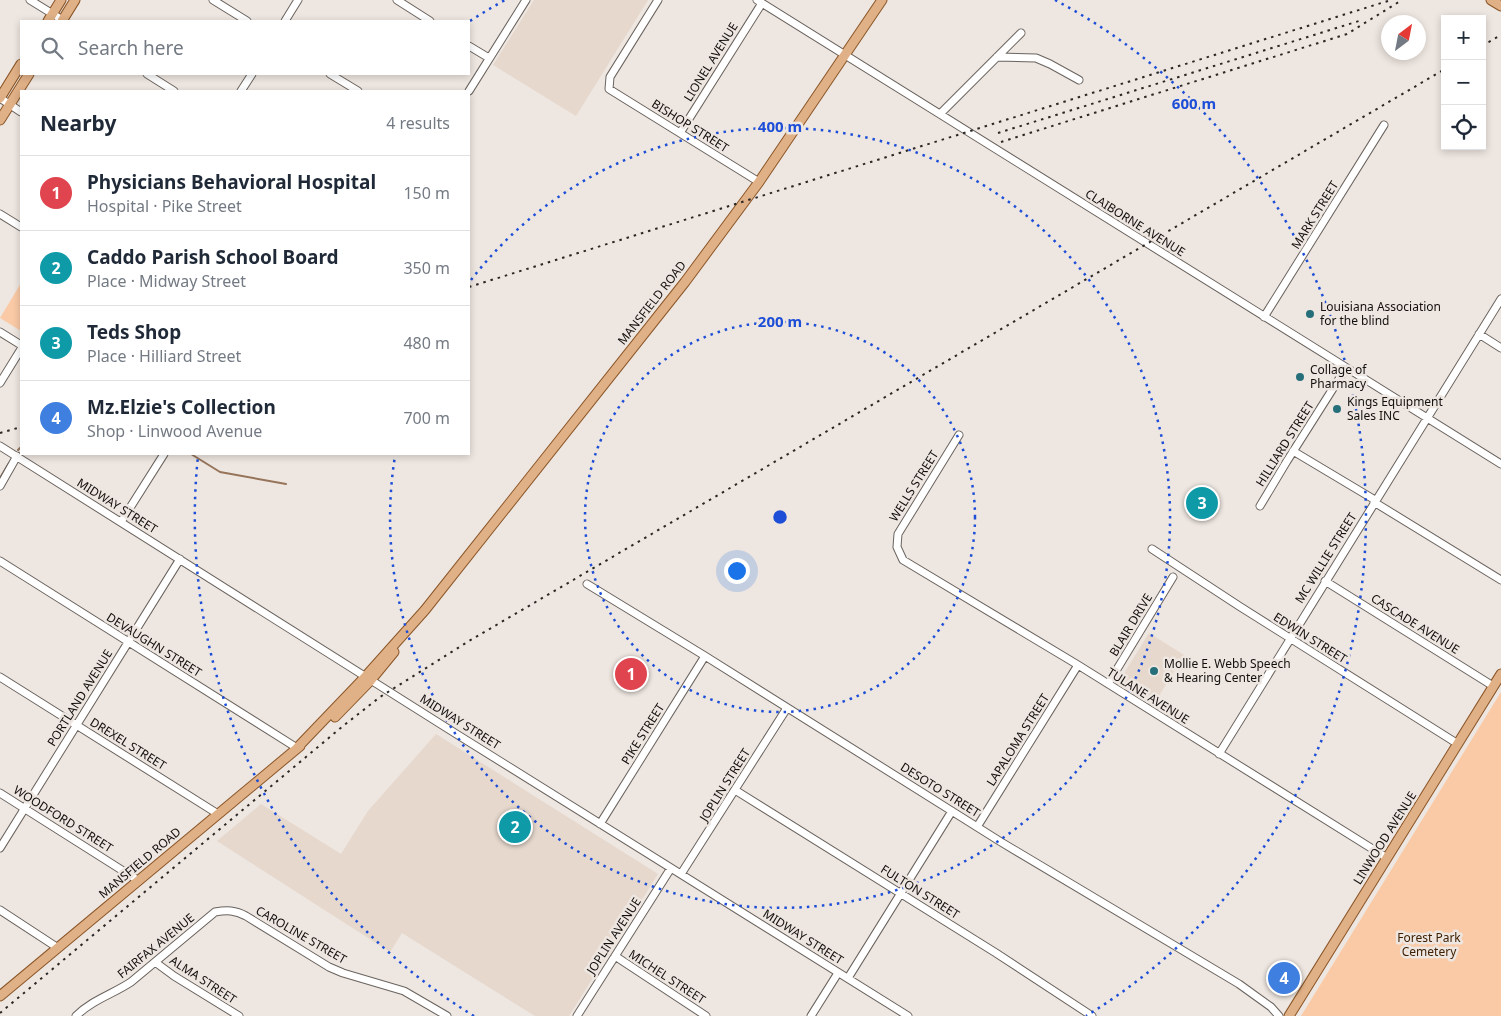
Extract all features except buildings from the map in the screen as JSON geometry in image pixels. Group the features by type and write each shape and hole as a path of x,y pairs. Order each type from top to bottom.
{"main road":[{"path":"50,18 62,0"},
{"path":"64,20 75,0"},
{"name":"MANSFIELD ROAD","path":"0,996 333,719 425,610 691,274 759,182 882,0"},
{"path":"1491,0 1501,6"},
{"path":"0,98 20,66"},
{"path":"0,120 28,75"},
{"name":"LINWOOD AVENUE","path":"1290,1016 1501,674"}],"street":[{"path":"30,0 50,18"},
{"path":"213,0 245,20"},
{"path":"286,20 298,0"},
{"path":"396,0 428,20"},
{"path":"470,90 526,0"},
{"name":"BISHOP STREET","path":"658,0 610,77 609,89 759,182"},
{"name":"CLAIBORNE AVENUE","path":"760,1 1501,464"},
{"name":"LIONEL AVENUE","path":"680,133 760,1"},
{"path":"940,114 1021,33"},
{"path":"470,47 489,58"},
{"path":"997,57 1036,58 1079,80"},
{"path":"149,75 172,90"},
{"path":"242,90 251,75"},
{"path":"332,75 356,90"},
{"path":"0,98 20,111"},
{"name":"MARK STREET","path":"1264,316 1384,125"},
{"path":"0,214 20,226"},
{"name":"MC WILLIE STREET","path":"1219,754 1289,638 1501,299"},
{"path":"0,332 20,346"},
{"path":"1479,334 1501,348"},
{"path":"0,383 20,349"},
{"name":"HILLIARD STREET","path":"1260,506 1346,368"},
{"name":"WELLS STREET","path":"898,552 897,541 901,528 960,435"},
{"name":"MIDWAY STREET","path":"0,446 908,1016"},
{"path":"1293,451 1501,580"},
{"path":"121,522 163,455"},
{"path":"0,486 17,456"},
{"name":"EDWIN STREET","path":"1152,549 1458,744"},
{"name":"TULANE AVENUE","path":"898,552 909,565 1078,665 1387,858"},
{"name":"PORTLAND AVENUE","path":"0,848 180,559"},
{"name":"DEVAUGHN STREET","path":"0,562 297,748"},
{"name":"BLAIR DRIVE","path":"1108,684 1173,577"},
{"name":"CASCADE AVENUE","path":"1325,581 1493,686"},
{"name":"DESOTO STREET","path":"587,584 977,827 1239,984 1271,1007 1279,1016"},
{"name":"PIKE STREET","path":"600,824 705,656"},
{"name":"LAPALOMA STREET","path":"977,827 1078,665"},
{"name":"DREXEL STREET","path":"0,677 218,814"},
{"name":"JOPLIN STREET","path":"681,874 786,708"},
{"name":"FULTON STREET","path":"735,790 1092,1016"},
{"name":"WOODFORD STREET","path":"0,793 139,880"},
{"path":"848,978 952,811"},
{"name":"JOPLIN AVENUE","path":"577,1016 671,868"},
{"path":"0,910 58,948"},
{"name":"FAIRFAX AVENUE","path":"76,1016 91,1003 118,991 131,982 215,912 225,910"},
{"name":"CAROLINE STREET","path":"225,910 239,912 329,967 350,976 404,992 447,1016"},
{"name":"MICHEL STREET","path":"615,956 706,1016"},
{"name":"ALMA STREET","path":"155,962 174,976 239,1016"},
{"path":"811,1016 838,972"}],"shaded area":[{"path":"534,0 648,0 576,116 493,65"},
{"path":"1149,633 1184,655 1154,704 1118,683"},
{"path":"436,734 658,874 569,1016 535,1016 402,933 390,952 217,841 261,804 341,854 368,811"}],"green space":[{"path":"20,285 20,330 0,318"},
{"name":"Forest Park Cemetery","path":"1501,692 1501,1016 1301,1016"}],"waterway":[{"path":"193,455 220,472 286,484"},
{"path":"0,478 9,463"}],"railway":[{"path":"470,287 1391,0"},
{"path":"1001,142 1347,34 1402,0"},
{"path":"998,133 1359,21"},
{"path":"1486,44 1501,35"},
{"path":"0,1013 380,697 469,641 1441,71"},
{"path":"0,433 20,427"}],"place":[{"name":"Louisiana Association for the blind","path":"1310,314"},
{"name":"Collage of Pharmacy","path":"1300,377"},
{"name":"Kings Equipment Sales INC","path":"1337,409"},
{"name":"Teds Shop","path":"1202,503"},
{"name":"Mollie E. Webb Speech & Hearing Center","path":"1154,671"},
{"name":"Physicians Behavioral Hospital","path":"631,674"},
{"name":"Caddo Parish School Board","path":"515,827"},
{"name":"Mz.Elzie's Collection","path":"1284,978"}]}
